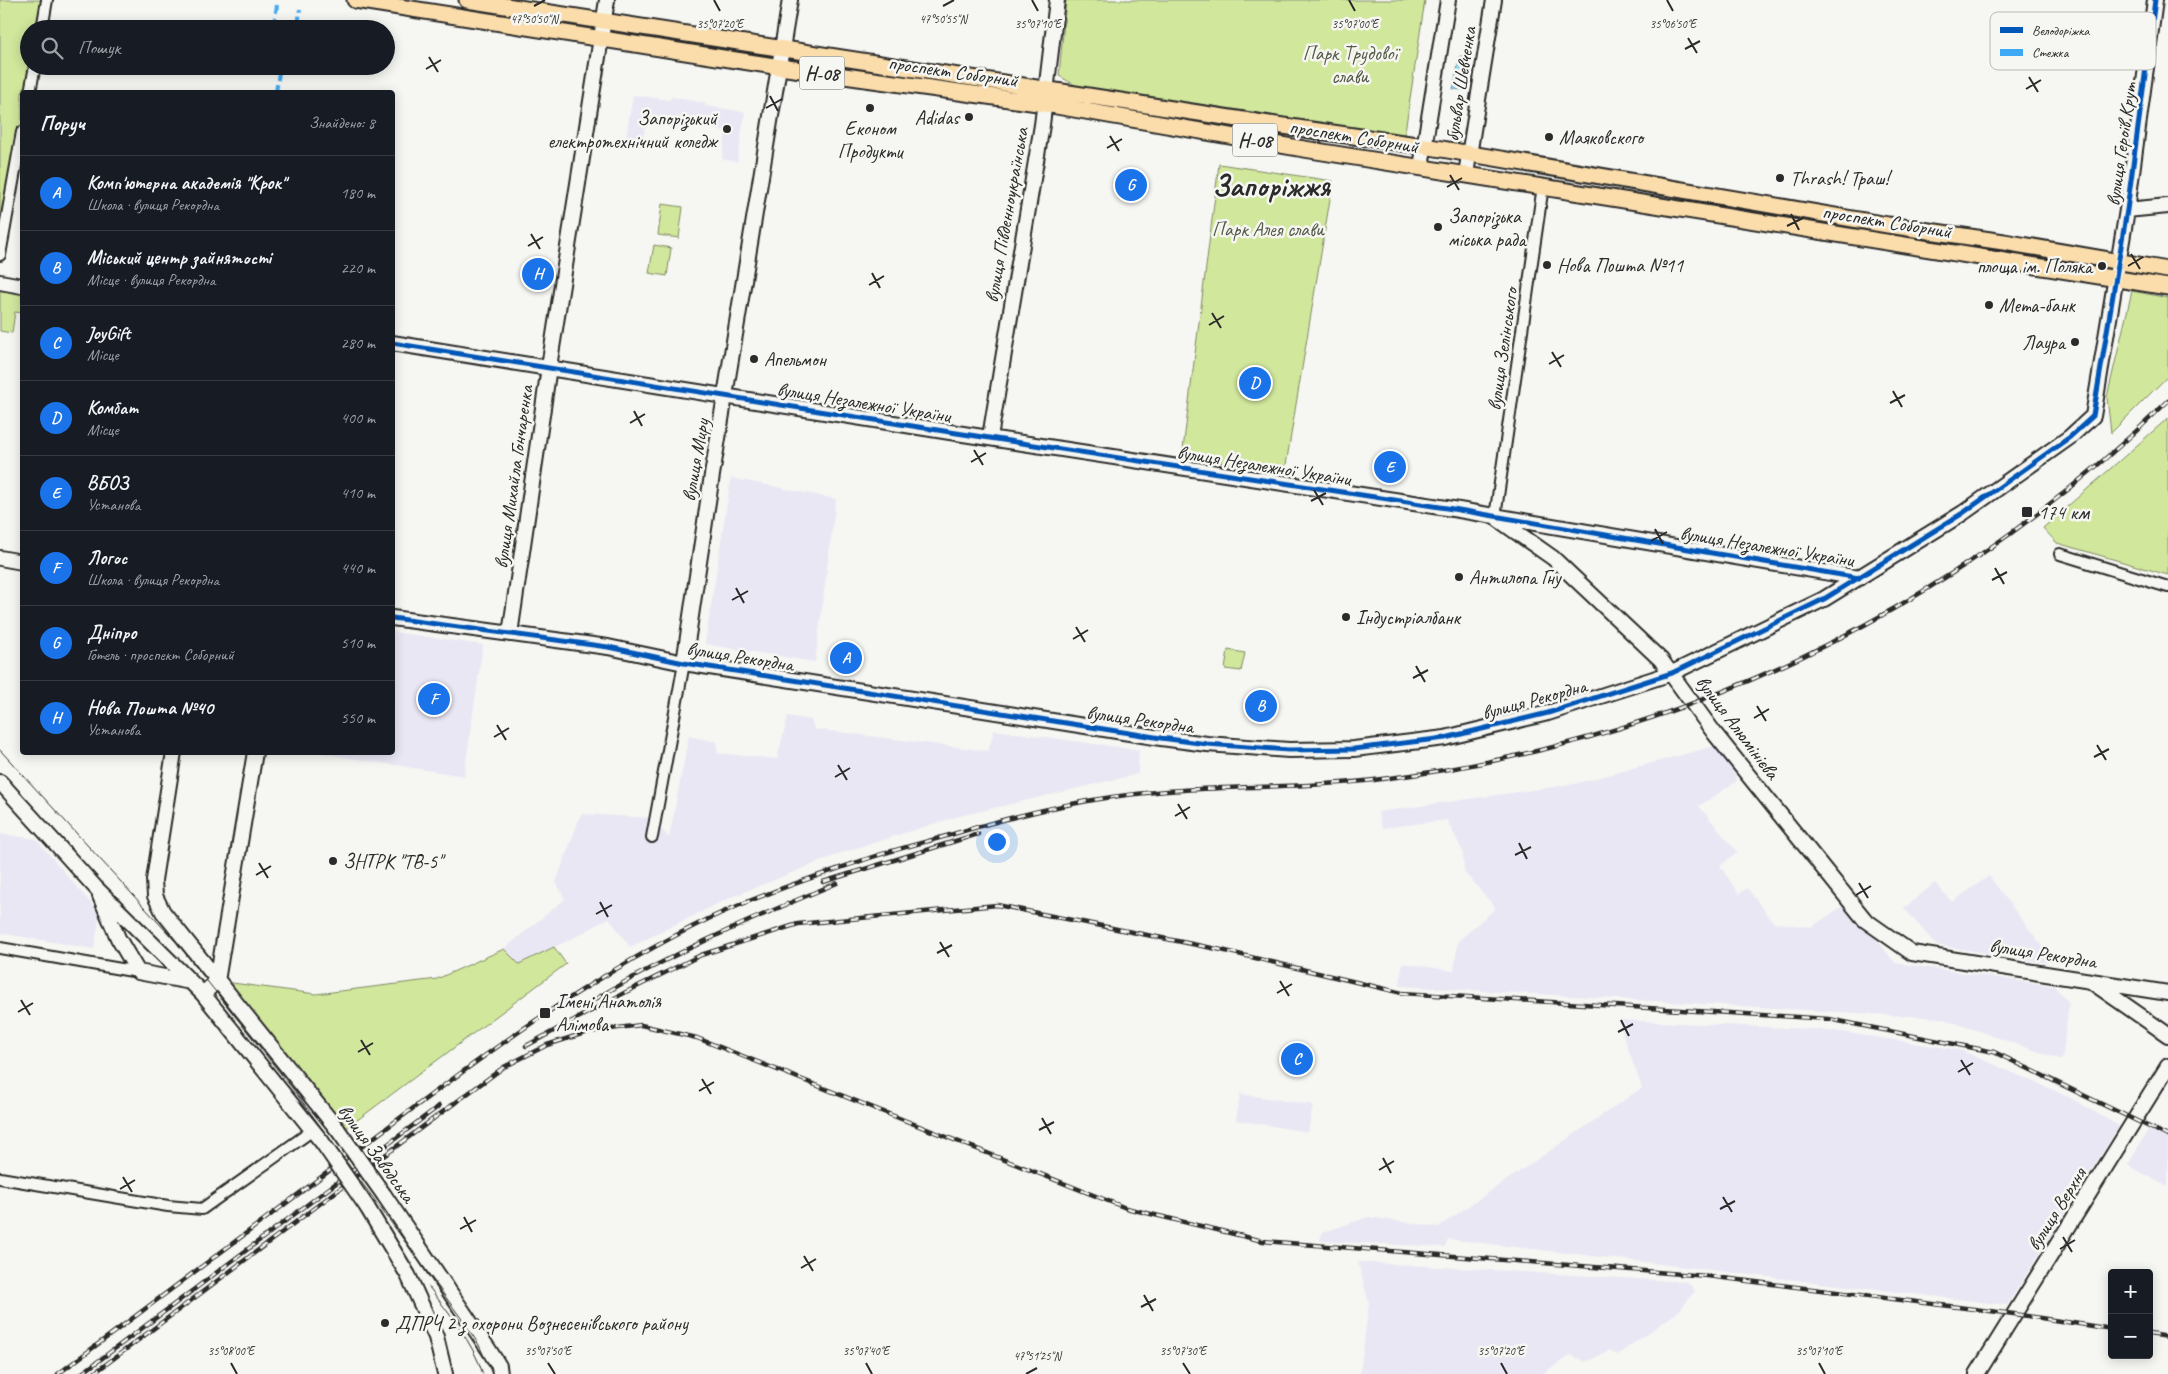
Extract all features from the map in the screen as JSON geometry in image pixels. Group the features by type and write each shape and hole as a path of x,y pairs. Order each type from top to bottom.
{"main road":[{"name":"проспект Соборний","path":"355,0 780,67 1046,97 1424,146 2168,270"},
{"name":"проспект Соборний","path":"466,0 783,49 1046,97 1304,149 2168,287"}],"street":[{"path":"44,20 47,0"},
{"name":"вулиця Михайла Гончаренка","path":"510,634 549,367 600,38 608,0"},
{"name":"вулиця Миру","path":"652,837 684,663 712,475 790,0"},
{"name":"вулиця Південноукраїнська","path":"990,437 1046,97 1057,0"},
{"name":"бульвар Шевченка","path":"1421,167 1448,0"},
{"name":"бульвар Шевченка","path":"1466,174 1494,0"},
{"name":"вулиця Героїв Крут","path":"2116,278 2146,70"},
{"path":"30,90 33,75"},
{"path":"0,255 20,143"},
{"name":"вулиця Зелінського","path":"1495,517 1543,186"},
{"path":"2127,210 2168,206"},
{"name":"вулиця Незалежної України","path":"395,343 1454,509 1859,578 1971,507 2070,437 2093,416 2116,278"},
{"path":"0,282 20,286"},
{"name":"вулиця Алюмінієва","path":"1495,517 1553,558 1661,660 1715,734 1865,920 1912,953"},
{"path":"2060,554 2168,586"},
{"path":"0,558 20,562"},
{"name":"вулиця Рекордна","path":"395,618 608,648 684,663 1162,738 1289,750 1354,749 1445,738 1548,713 1672,673 1824,599 1859,578"},
{"name":"вулиця Заводська","path":"174,755 154,880 155,896 163,912 338,1130 489,1350 498,1366 500,1374"},
{"path":"203,994 217,981 255,755"},
{"name":"вулиця Заводська","path":"0,782 96,888 203,994 313,1130 368,1207 412,1284 436,1337 445,1374"},
{"name":"вулиця Заводська","path":"96,888 118,938 138,972"},
{"path":"0,948 191,982"},
{"name":"вулиця Рекордна","path":"1912,953 2168,993"},
{"path":"2090,980 2168,1035"},
{"name":"вулиця Верхня","path":"1977,1374 2168,1066"},
{"path":"0,1178 168,1206 202,1209 313,1130"}],"shaded area":[{"name":"Запорізький електротехнічний коледж","path":"633,95 670,100 671,97 705,103 705,106 745,112 737,162 722,159 726,131 646,119 642,147 625,144"},
{"path":"731,478 836,499 815,662 705,644"},
{"path":"395,632 483,645 464,776 332,755 395,755"},
{"path":"788,716 811,720 814,729 988,751 994,730 1139,750 1138,774 956,817 841,853 729,898 630,947 609,918 519,964 504,949 565,899 556,882 581,814 651,818 669,838 689,736 717,742 717,753 777,759"},
{"path":"1718,745 1730,759 1737,781 1699,806 1737,852 1720,866 1739,894 1747,888 1774,923 1811,927 1848,903 1895,963 2054,986 2069,1003 2062,1060 1941,1018 1400,986 1402,963 1454,971 1458,941 1496,908 1464,872 1463,852 1447,820 1382,828 1378,812 1575,784"},
{"path":"0,834 36,839 100,914 94,949 0,933"},
{"path":"1989,876 2048,954 2047,963 1936,945 1904,908 1935,883 1952,902"},
{"path":"1618,1020 1828,1030 1960,1050 2067,1096 2119,1126 2007,1305 1448,1239 1445,1247 1320,1241 1322,1233 1368,1217 1438,1227 1642,1088"},
{"path":"1240,1094 1313,1105 1308,1132 1236,1120"},
{"path":"2149,1128 2168,1138 2168,1187 2128,1165"},
{"path":"1358,1262 1688,1282 1695,1291 1679,1311 1617,1355 1610,1350 1586,1362 1571,1355 1542,1374 1360,1374 1369,1303"}],"green space":[{"path":"0,0 47,0 44,20 20,20 20,75 33,75 30,90 20,90 20,144 0,255"},
{"name":"Парк Трудової слави","path":"1066,0 1425,0 1404,138 1283,121 1075,85 1059,76"},
{"name":"Парк Алея слави","path":"1219,164 1333,181 1285,471 1182,457"},
{"path":"662,204 683,207 679,238 658,235"},
{"path":"654,245 671,248 667,276 649,273"},
{"path":"0,286 20,290 20,313 15,312 12,333 0,331"},
{"path":"2132,291 2168,298 2168,376 2111,433 2107,397"},
{"path":"2168,418 2168,575 2057,543 2043,528"},
{"path":"1228,650 1245,653 1241,671 1225,669"},
{"path":"554,947 566,964 340,1133 217,981 316,994 437,979 504,949 519,964"}],"water":[{"path":"1460,56 1466,56 1463,90 1453,89"}],"tram line":[{"path":"0,750 177,943 296,1093 464,1322 479,1345 492,1374"},
{"path":"429,1287 467,1340 483,1374"}],"railway":[{"path":"58,1374 443,1086 523,1029 648,950 712,917 774,892 869,858 990,823 1051,808 1112,797 1178,790 1309,785 1374,780 1485,762 1594,736 1700,700 1802,656 1901,604 1995,544 2084,476 2168,401"},
{"path":"823,882 978,834"},
{"path":"581,1008 674,956 739,925 837,883"},
{"path":"526,1046 626,992 701,955 798,924 997,905 1217,949 1402,993 1829,1019 1994,1052 2168,1136"},
{"path":"433,1119 504,1067 547,1045 588,1032 641,1025 697,1038 1126,1208 1263,1241 1707,1276 2014,1314 2108,1328"},
{"path":"81,1374 439,1106"},
{"path":"93,1374 437,1116"},
{"path":"2153,1335 2168,1337"}],"marked path":[{"path":"275,20 277,5"},
{"path":"299,20 300,9"},
{"path":"276,90 279,75"}],"cycle path":[{"path":"2153,12 2155,0"},
{"path":"395,618 608,647 684,663 1207,744 1289,750 1354,749 1445,738 1548,713 1672,673 1824,599 1963,513 2070,437 2093,416 2127,210 2146,70"},
{"path":"395,343 950,432 1453,509 1859,578"}],"place":[{"name":"Економ Продукти","path":"870,108"},
{"name":"Adidas","path":"969,117"},
{"name":"Запорізький електротехнічний коледж","path":"727,129"},
{"name":"Маяковского","path":"1549,137"},
{"name":"Thrash! Траш!","path":"1780,178"},
{"name":"Дніпро","path":"1131,185"},
{"name":"Запорізька міська рада","path":"1438,227"},
{"name":"Нова Пошта №11","path":"1547,265"},
{"name":"площа ім. Поляка","path":"2102,266"},
{"name":"Нова Пошта №40","path":"538,274"},
{"name":"Мета-банк","path":"1989,305"},
{"name":"Лаура","path":"2075,342"},
{"name":"Апельмон","path":"754,359"},
{"name":"Комбат","path":"1255,383"},
{"name":"ВБОЗ","path":"1390,467"},
{"name":"174 км","path":"2027,512"},
{"name":"Антилопа Гну","path":"1459,577"},
{"name":"Індустріалбанк","path":"1346,617"},
{"name":"Комп'ютерна академія \"Крок\"","path":"846,658"},
{"name":"Логос","path":"434,699"},
{"name":"Міський центр зайнятості","path":"1261,706"},
{"name":"ЗНТРК \"ТВ-5\"","path":"333,861"},
{"name":"Імені Анатолія Алімова","path":"545,1013"},
{"name":"JoyGift","path":"1297,1059"},
{"name":"ДПРЧ 2 з охорони Вознесенівського району","path":"385,1323"}],"district":[{"name":"Запоріжжя","path":"1271,186"}]}
